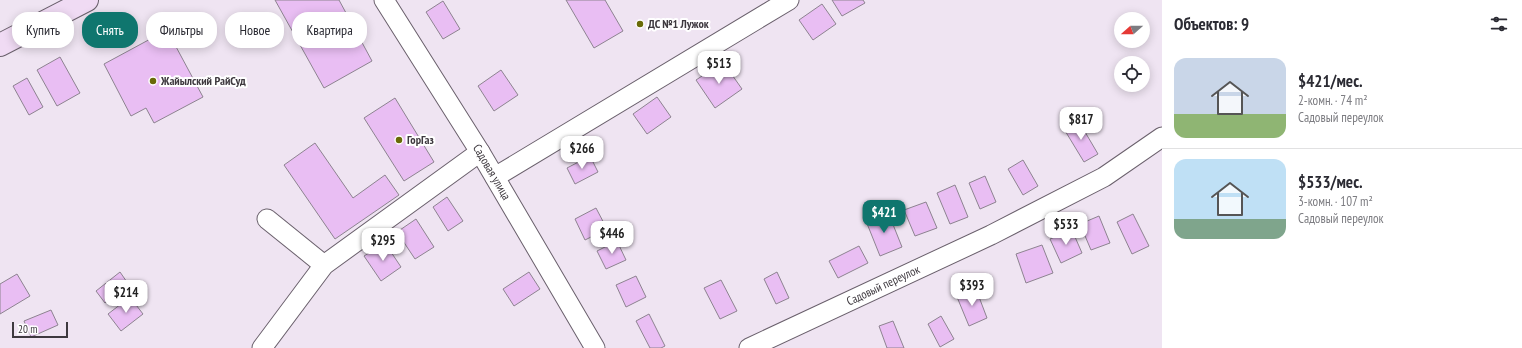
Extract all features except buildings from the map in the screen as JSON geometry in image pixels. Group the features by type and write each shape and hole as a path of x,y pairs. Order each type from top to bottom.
{"street":[{"path":"0,45 87,0"},
{"name":"Садовая улица","path":"384,0 480,152 595,348"},
{"path":"495,177 789,0"},
{"name":"Садовый переулок","path":"749,348 1012,224 1104,177 1162,137"},
{"path":"262,348 324,265 480,152"},
{"path":"267,219 324,265"}],"place":[{"name":"ДС №1 Лужок","path":"640,24"},
{"name":"Жайылский РайСуд","path":"153,81"},
{"name":"ГорГаз","path":"399,140"}]}
